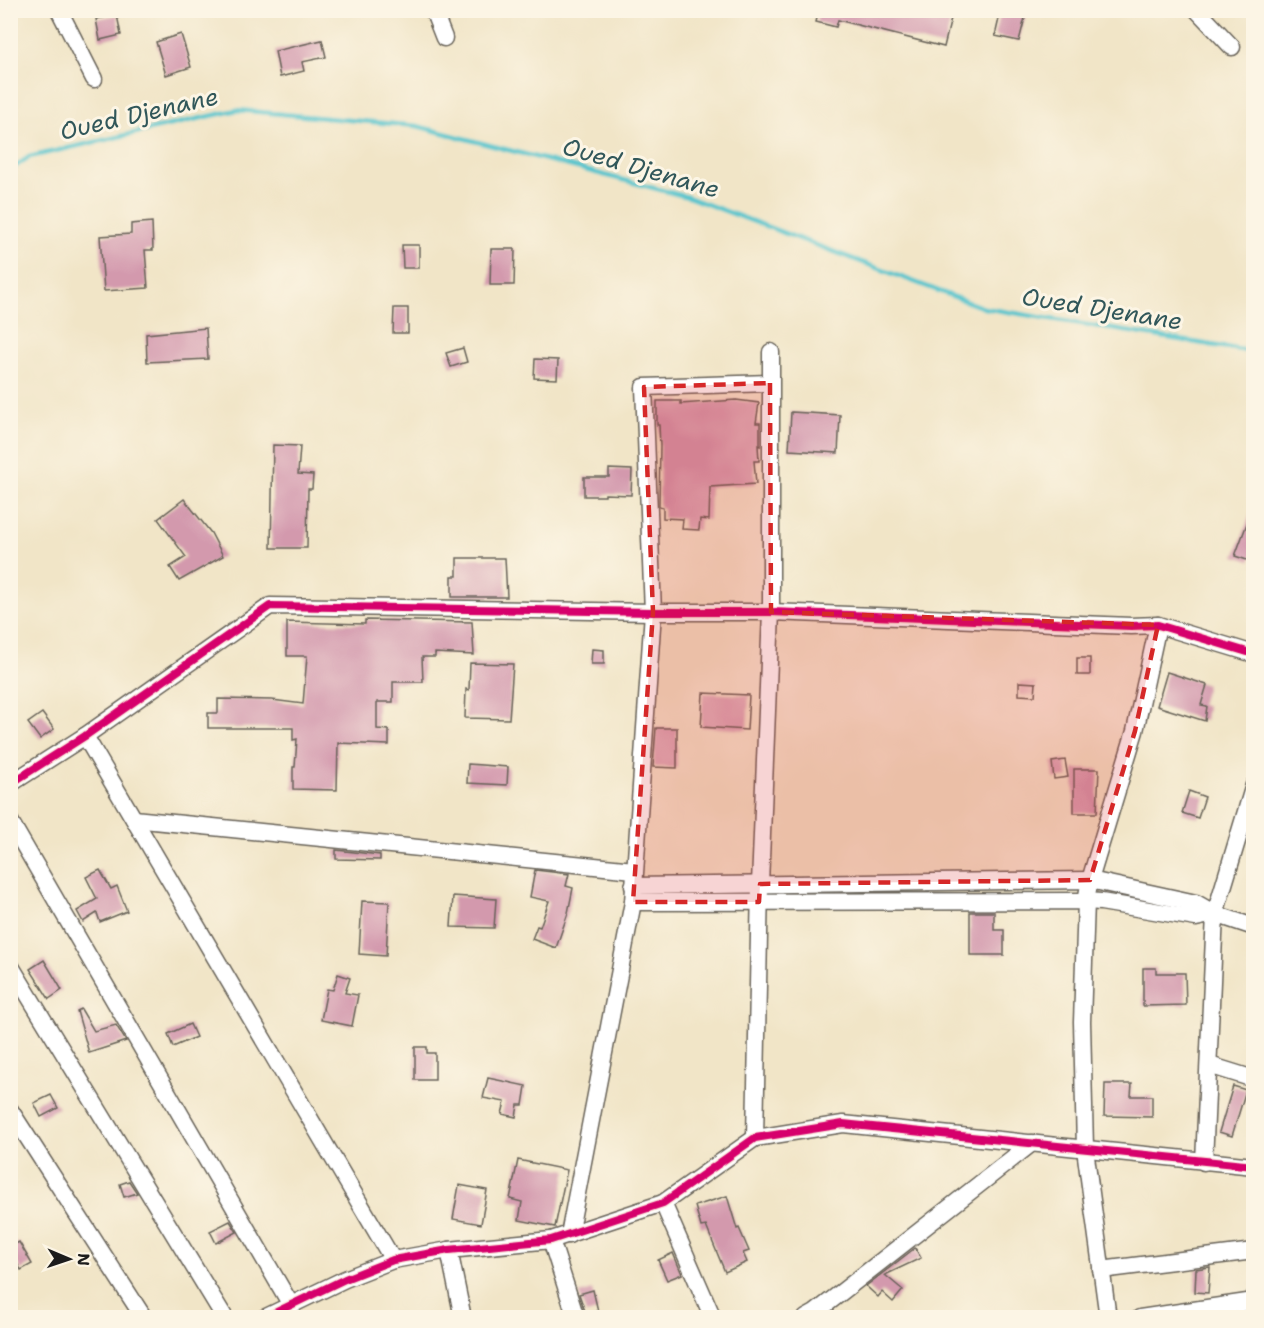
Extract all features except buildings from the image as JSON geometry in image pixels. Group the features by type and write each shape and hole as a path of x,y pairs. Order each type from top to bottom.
{"street":[{"path":"59,10 94,79"},
{"path":"434,10 444,38"},
{"path":"1197,10 1232,47"},
{"path":"756,1138 759,884 771,612 771,352"},
{"path":"569,1234 633,886 653,612 644,387 770,383"},
{"path":"10,784 85,736 270,606 771,612 1131,626 1158,625 1254,654"},
{"path":"1108,1317 1085,1149 1082,1022 1086,901 1090,880 1135,731 1158,625"},
{"path":"85,736 393,1260"},
{"path":"1204,1162 1215,914 1254,785"},
{"path":"134,819 759,902 1086,901 1196,918 1215,914"},
{"path":"10,822 291,1305"},
{"path":"633,886 1090,880 1196,903 1215,914 1254,927"},
{"path":"10,965 225,1317"},
{"path":"1209,1065 1254,1080"},
{"path":"10,1110 144,1317"},
{"path":"264,1317 345,1279 393,1260 449,1250 551,1240 663,1203 756,1138 843,1124 1254,1166"},
{"path":"806,1317 815,1313 1032,1143"},
{"path":"663,1203 713,1317"},
{"path":"551,1240 576,1317"},
{"path":"449,1250 463,1317"},
{"path":"1101,1270 1254,1251"},
{"path":"1140,1317 1254,1301"}],"highlighted area":[{"path":"770,383 771,612 1158,625 1135,731 1090,880 760,884 759,902 633,902 653,612 644,387"}],"waterway":[{"name":"Oued Djenane","path":"10,170 29,157 237,110 417,126 688,197 984,308 1254,352"}],"cycle path":[{"path":"10,784 85,736 270,606 771,612 1131,626 1158,625 1254,654"},
{"path":"264,1318 345,1279 393,1260 449,1250 551,1240 663,1203 755,1138 843,1124 1254,1166"}]}
